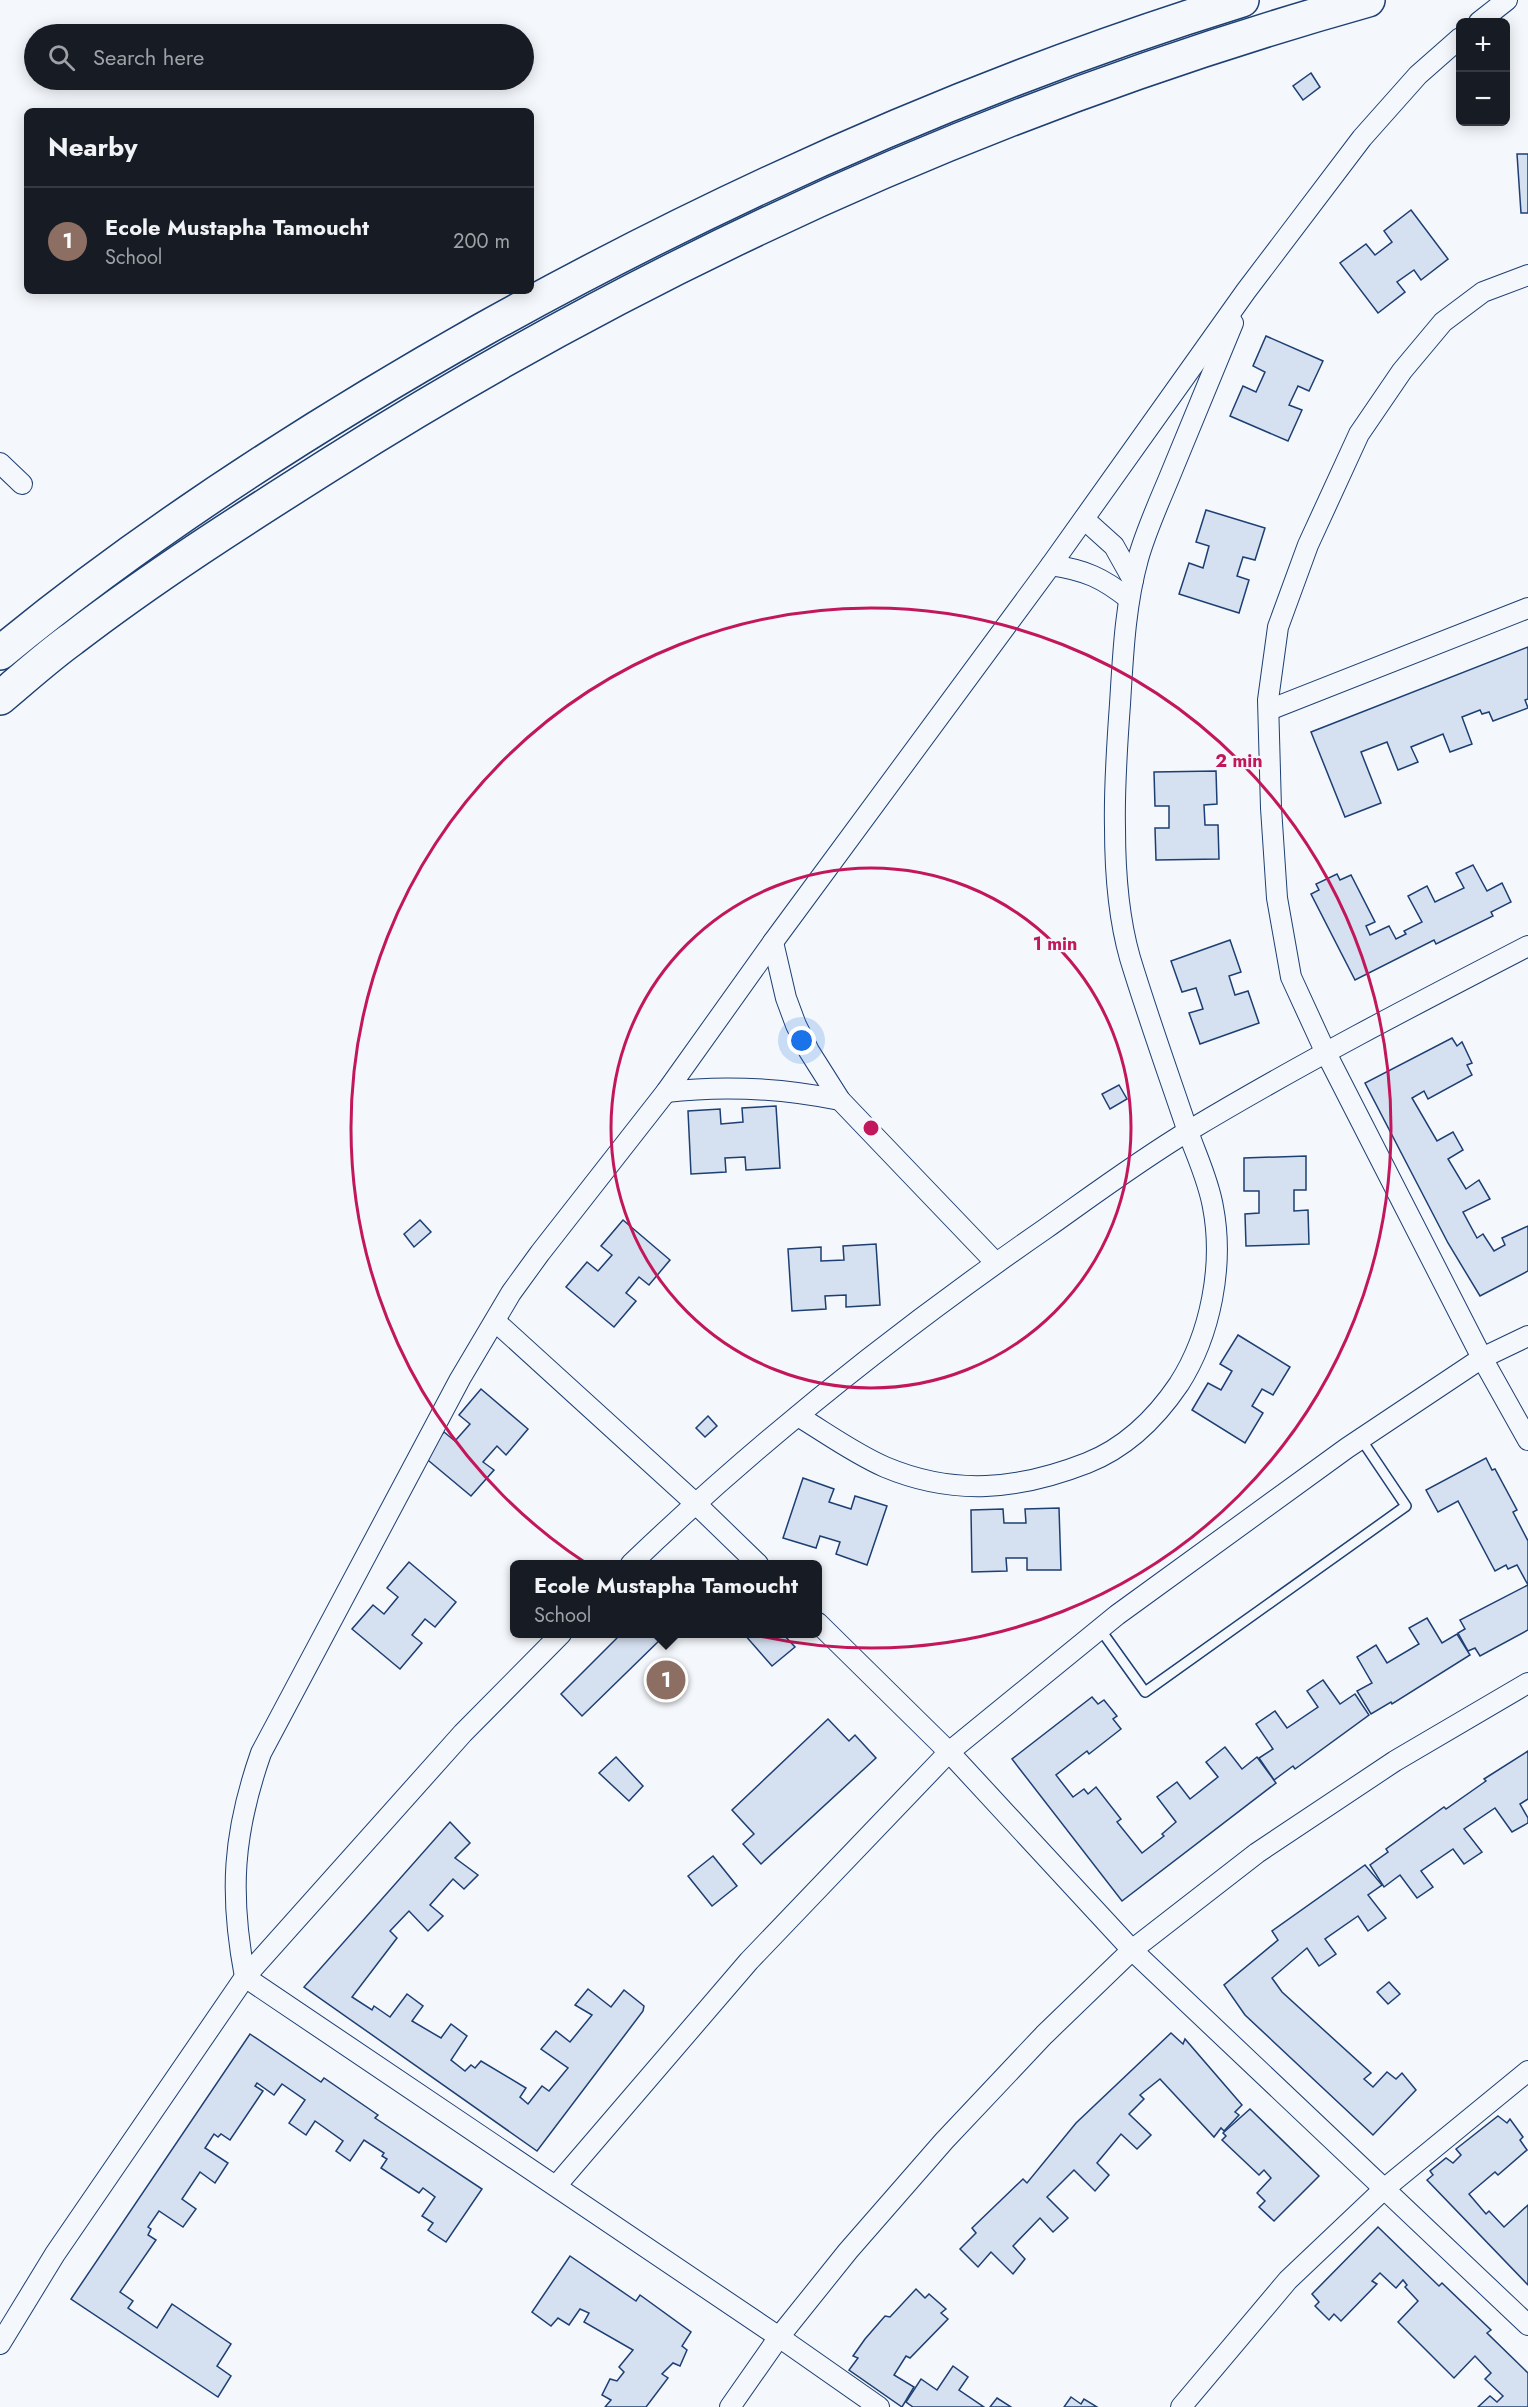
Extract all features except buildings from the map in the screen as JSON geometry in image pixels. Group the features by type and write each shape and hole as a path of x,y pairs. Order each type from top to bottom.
{"highway":[{"path":"0,653 82,589 225,486 378,389 547,294 705,213 823,157 985,89 1091,50 1242,0"},
{"path":"0,698 71,639 249,516 404,418 572,322 736,238 844,187 997,124 1111,81 1368,0"}],"street":[{"path":"1484,18 1507,0"},
{"path":"879,2407 779,2337 245,1977 234,1901 235,1863 244,1807 261,1753 460,1378 540,1253 666,1092 773,942 1051,565 1246,291 1362,138 1418,75 1456,42"},
{"path":"1528,275 1483,292 1443,322 1402,371 1359,434 1308,545 1278,627 1269,710 1271,808 1277,898 1291,977 1325,1051 1482,1358 1528,1440"},
{"path":"798,1416 882,1466 925,1481 971,1488 1016,1485 1061,1473 1097,1459 1138,1433 1168,1401 1193,1362 1208,1317 1217,1266 1214,1210 1207,1181 1187,1131 1129,954 1117,889 1114,825 1116,760 1122,660 1131,590 1146,535 1246,291"},
{"path":"0,463 22,484"},
{"path":"1084,519 1114,546 1131,590"},
{"path":"1051,565 1091,574 1109,584 1131,590"},
{"path":"1269,710 1528,608"},
{"path":"773,942 784,989 796,1025 809,1051 840,1100 996,1263"},
{"path":"635,1560 695,1503 850,1372 996,1263 1187,1131 1325,1051 1528,946"},
{"path":"666,1092 724,1087 753,1088 782,1090 840,1100"},
{"path":"495,1320 754,1560"},
{"path":"556,2186 749,1961 949,1752 1100,1629 1361,1439 1482,1358 1528,1336"},
{"path":"822,1627 949,1752 1132,1950 1528,2325"},
{"path":"0,2344 55,2254 245,1977 463,1733 557,1638"},
{"path":"730,2407 779,2337 848,2251 944,2141 1044,2036 1132,1950 1257,1853 1395,1761 1528,1683"},
{"path":"1181,2407 1288,2280 1384,2189 1528,2071"}],"lane":[{"path":"1100,1629 1145,1692 1406,1506 1361,1439"}],"place":[{"name":"Ecole Mustapha Tamoucht","path":"666,1680"}]}
